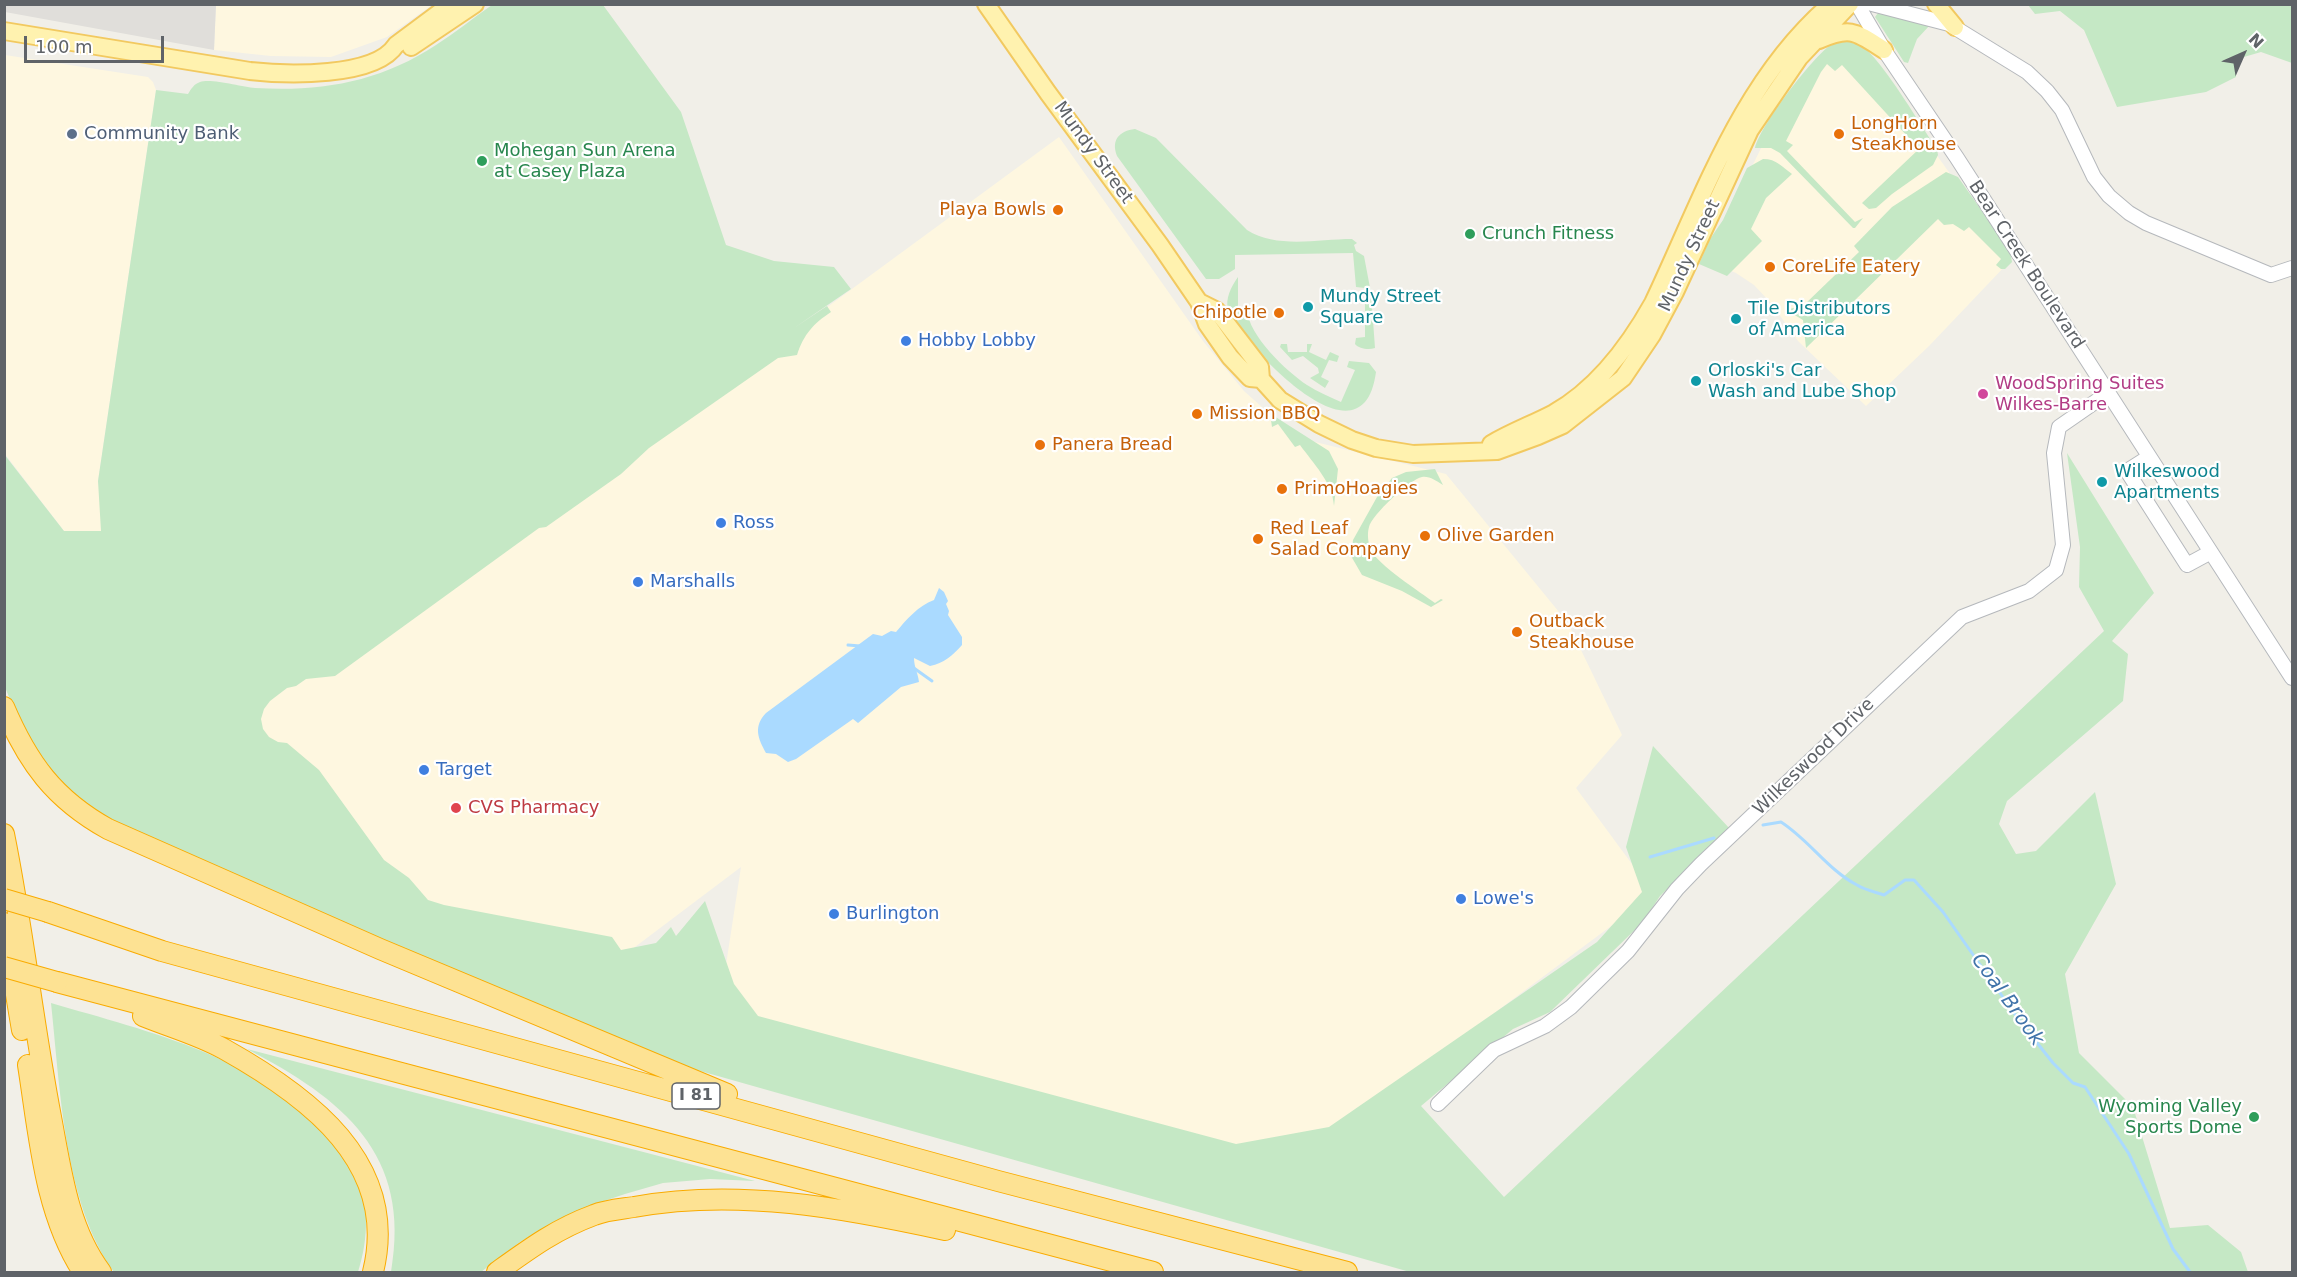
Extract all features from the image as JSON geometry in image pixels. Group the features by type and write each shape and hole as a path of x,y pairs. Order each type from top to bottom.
{"highway":[{"path":"4,707 17,736 35,766 83,816 380,949 802,1125"},
{"path":"4,834 39,1050 64,1185 75,1223 91,1260 100,1272"},
{"name":"I 81","path":"4,899 162,951 802,1125 998,1181 1347,1272"},
{"path":"4,923 45,1166 63,1233 73,1257 83,1272"},
{"path":"4,967 1153,1272"},
{"path":"60,983 222,1048 296,1094 331,1125 355,1154 372,1188 378,1224 378,1247 374,1272"},
{"path":"497,1272 545,1237 596,1214 645,1205 696,1200 760,1201 825,1208 941,1229 1135,1272"}],"main road":[{"path":"391,53 396,45 451,4"},
{"path":"4,31 177,61 273,74 320,73 363,65 391,53 401,54 475,4"},
{"name":"Mundy Street","path":"987,4 1199,302 1207,324 1230,357 1250,378 1261,379 1280,400 1319,424 1352,440 1376,448 1413,454 1497,451 1563,424 1623,378 1652,335 1675,292 1750,129 1772,95 1813,43 1850,4"},
{"name":"Mundy Street","path":"1483,450 1555,412 1589,387 1619,356 1653,303 1737,122 1787,49 1831,4"},
{"path":"1936,4 1955,27"},
{"path":"1813,43 1845,31 1860,35 1884,50"}],"street":[{"name":"Bear Creek Boulevard","path":"1857,4 1884,50 1975,185 2211,552 2286,658 2292,678"},
{"path":"1872,4 1955,27 1966,36 2016,64 2047,91 2067,120 2094,177 2109,196 2129,213 2146,223 2271,275 2292,268"},
{"name":"Wilkeswood Drive","path":"1438,1104 1494,1050 1545,1026 1571,1007 1628,951 1701,864 1962,617 2029,591 2055,570 2063,545 2054,453 2059,427 2108,393"},
{"path":"2149,456 2127,471 2187,565 2211,552"}],"shaded area":[{"path":"4,5 216,5 214,50 5,12"},
{"path":"216,5 432,5 387,37 331,57 271,56 214,50"},
{"path":"5,55 148,77 156,90 98,481 108,531 64,531 5,454"},
{"path":"1868,59 2006,252 2007,264 1929,346 1866,406 1798,341 1771,303 1754,285 1736,273 1706,260 1765,140 1819,62"},
{"path":"1059,137 1203,341 1244,391 1272,416 1307,440 1446,474 1568,623 1622,735 1576,788 1654,894 1332,1134 1237,1148 759,1020 740,1004 726,965 741,867 623,956 404,910 245,715 811,319"}],"green space":[{"path":"492,5 603,5 681,112 726,245 774,261 834,267 851,289 794,328 827,306 831,312 810,330 797,355 778,358 649,448 621,474 546,527 539,528 335,676 306,679 296,686 287,688 270,701 264,709 261,719 263,729 269,737 278,742 287,743 319,770 384,860 409,878 428,900 612,937 621,950 656,943 671,927 676,936 705,901 734,984 758,1016 1236,1144 1329,1127 1597,942 1642,892 1626,847 1653,746 1730,829 1660,896 1643,922 1550,1012 1513,1029 1421,1106 1504,1197 2104,631 2079,587 2080,547 2067,453 2154,593 2112,641 2128,654 2123,701 2007,801 1999,824 2016,854 2036,851 2095,792 2116,884 2065,974 2079,1053 2133,1107 2170,1228 2208,1225 2241,1252 2248,1272 1410,1272 679,1065 107,821 56,781 21,727 5,687 4,454 64,531 101,531 98,481 156,90 188,94 196,84 205,81 279,89 349,82 372,76 415,58"},
{"path":"2028,5 2292,5 2292,63 2261,52 2237,59 2236,77 2206,92 2117,107 2084,30 2060,11 2035,14"},
{"path":"1878,13 1930,25 1917,39 1908,63 1904,62 1875,17"},
{"path":"1845,40 1858,43 1877,61 1937,149 1938,155 1933,165 1876,208 1869,209 1862,203 1919,149 1842,65 1835,71 1827,64 1786,141 1793,145 1787,151 1855,222 1863,218 1855,228 1780,153 1771,148 1755,148 1775,110 1809,66 1830,46"},
{"path":"1135,129 1156,138 1247,230 1259,236 1284,241 1352,239 1357,243 1354,245 1356,251 1364,256 1371,293 1375,348 1364,349 1355,344 1356,338 1365,337 1365,288 1356,287 1353,253 1235,255 1235,269 1219,279 1206,279 1117,156 1115,145 1118,137"},
{"path":"1763,159 1776,162 1792,174 1766,198 1751,229 1762,241 1727,276 1699,264 1747,168"},
{"path":"1946,172 1958,177 2010,251 2012,262 2005,269 2001,269 1996,265 2001,259 1969,227 1964,231 1953,224 1944,225 1938,219 1806,348 1803,320 1786,310 1804,305 1859,252 1854,246 1892,207"},
{"path":"1238,277 1238,310 1247,310 1254,331 1289,371 1311,388 1341,402 1355,370 1347,367 1349,361 1369,363 1376,372 1368,398 1354,409 1337,409 1316,401 1276,370 1259,353 1229,315 1228,297"},
{"path":"1281,344 1287,344 1288,352 1307,352 1307,344 1312,344 1309,352 1326,360 1330,352 1339,356 1337,362 1329,360 1321,377 1329,381 1325,388 1310,378 1319,373 1318,368 1303,356 1292,360 1280,347"},
{"path":"1274,416 1329,451 1338,469 1334,506 1326,481 1300,445 1295,447 1278,424 1272,427 1271,420"},
{"path":"1435,469 1443,485 1428,477 1416,479 1383,507 1371,522 1368,533 1371,550 1382,563 1435,603 1443,600 1431,607 1402,591 1362,575 1351,556 1353,540 1377,497 1392,478 1406,472"},
{"path":"51,1003 127,1025 204,1052 274,1088 305,1112 349,1159 359,1179 365,1205 366,1232 358,1272 114,1272 97,1244 84,1213 74,1179 62,1107"},
{"path":"247,1049 755,1181 710,1179 663,1183 625,1194 589,1206 556,1221 520,1242 481,1272 391,1272 395,1231 391,1194 380,1163 363,1135 340,1110 313,1088"}],"water":[{"path":"939,588 944,592 948,601 946,604 948,615 962,637 962,645 955,652 944,661 930,666 914,658 919,682 901,687 858,723 853,719 796,759 788,762 776,754 766,753 758,728 766,713 873,634 882,636 891,631 896,632 918,609 934,600"}],"waterway":[{"name":"Coal Brook","path":"848,645 860,646"},
{"name":"Coal Brook","path":"911,666 932,681"},
{"name":"Coal Brook","path":"1763,825 1781,822 1847,879 1867,890 1884,895 1905,880 1914,880 1943,912 2019,1020 2053,1063 2073,1083 2085,1087 2129,1154 2173,1249 2190,1272"},
{"name":"Coal Brook","path":"1650,857 1714,838"}],"place":[{"name":"Community Bank","path":"72,134"},
{"name":"LongHorn Steakhouse","path":"1839,134"},
{"name":"Mohegan Sun Arena at Casey Plaza","path":"482,161"},
{"name":"Playa Bowls","path":"1058,210"},
{"name":"Crunch Fitness","path":"1470,234"},
{"name":"CoreLife Eatery","path":"1770,267"},
{"name":"Mundy Street Square","path":"1308,307"},
{"name":"Chipotle","path":"1279,313"},
{"name":"Tile Distributors of America","path":"1736,319"},
{"name":"Hobby Lobby","path":"906,341"},
{"name":"Orloski's Car Wash and Lube Shop","path":"1696,381"},
{"name":"WoodSpring Suites Wilkes-Barre","path":"1983,394"},
{"name":"Mission BBQ","path":"1197,414"},
{"name":"Panera Bread","path":"1040,445"},
{"name":"Wilkeswood Apartments","path":"2102,482"},
{"name":"PrimoHoagies","path":"1282,489"},
{"name":"Ross","path":"721,523"},
{"name":"Olive Garden","path":"1425,536"},
{"name":"Red Leaf Salad Company","path":"1258,539"},
{"name":"Marshalls","path":"638,582"},
{"name":"Outback Steakhouse","path":"1517,632"},
{"name":"Target","path":"424,770"},
{"name":"CVS Pharmacy","path":"456,808"},
{"name":"Lowe's","path":"1461,899"},
{"name":"Burlington","path":"834,914"},
{"name":"Wyoming Valley Sports Dome","path":"2254,1117"}]}
